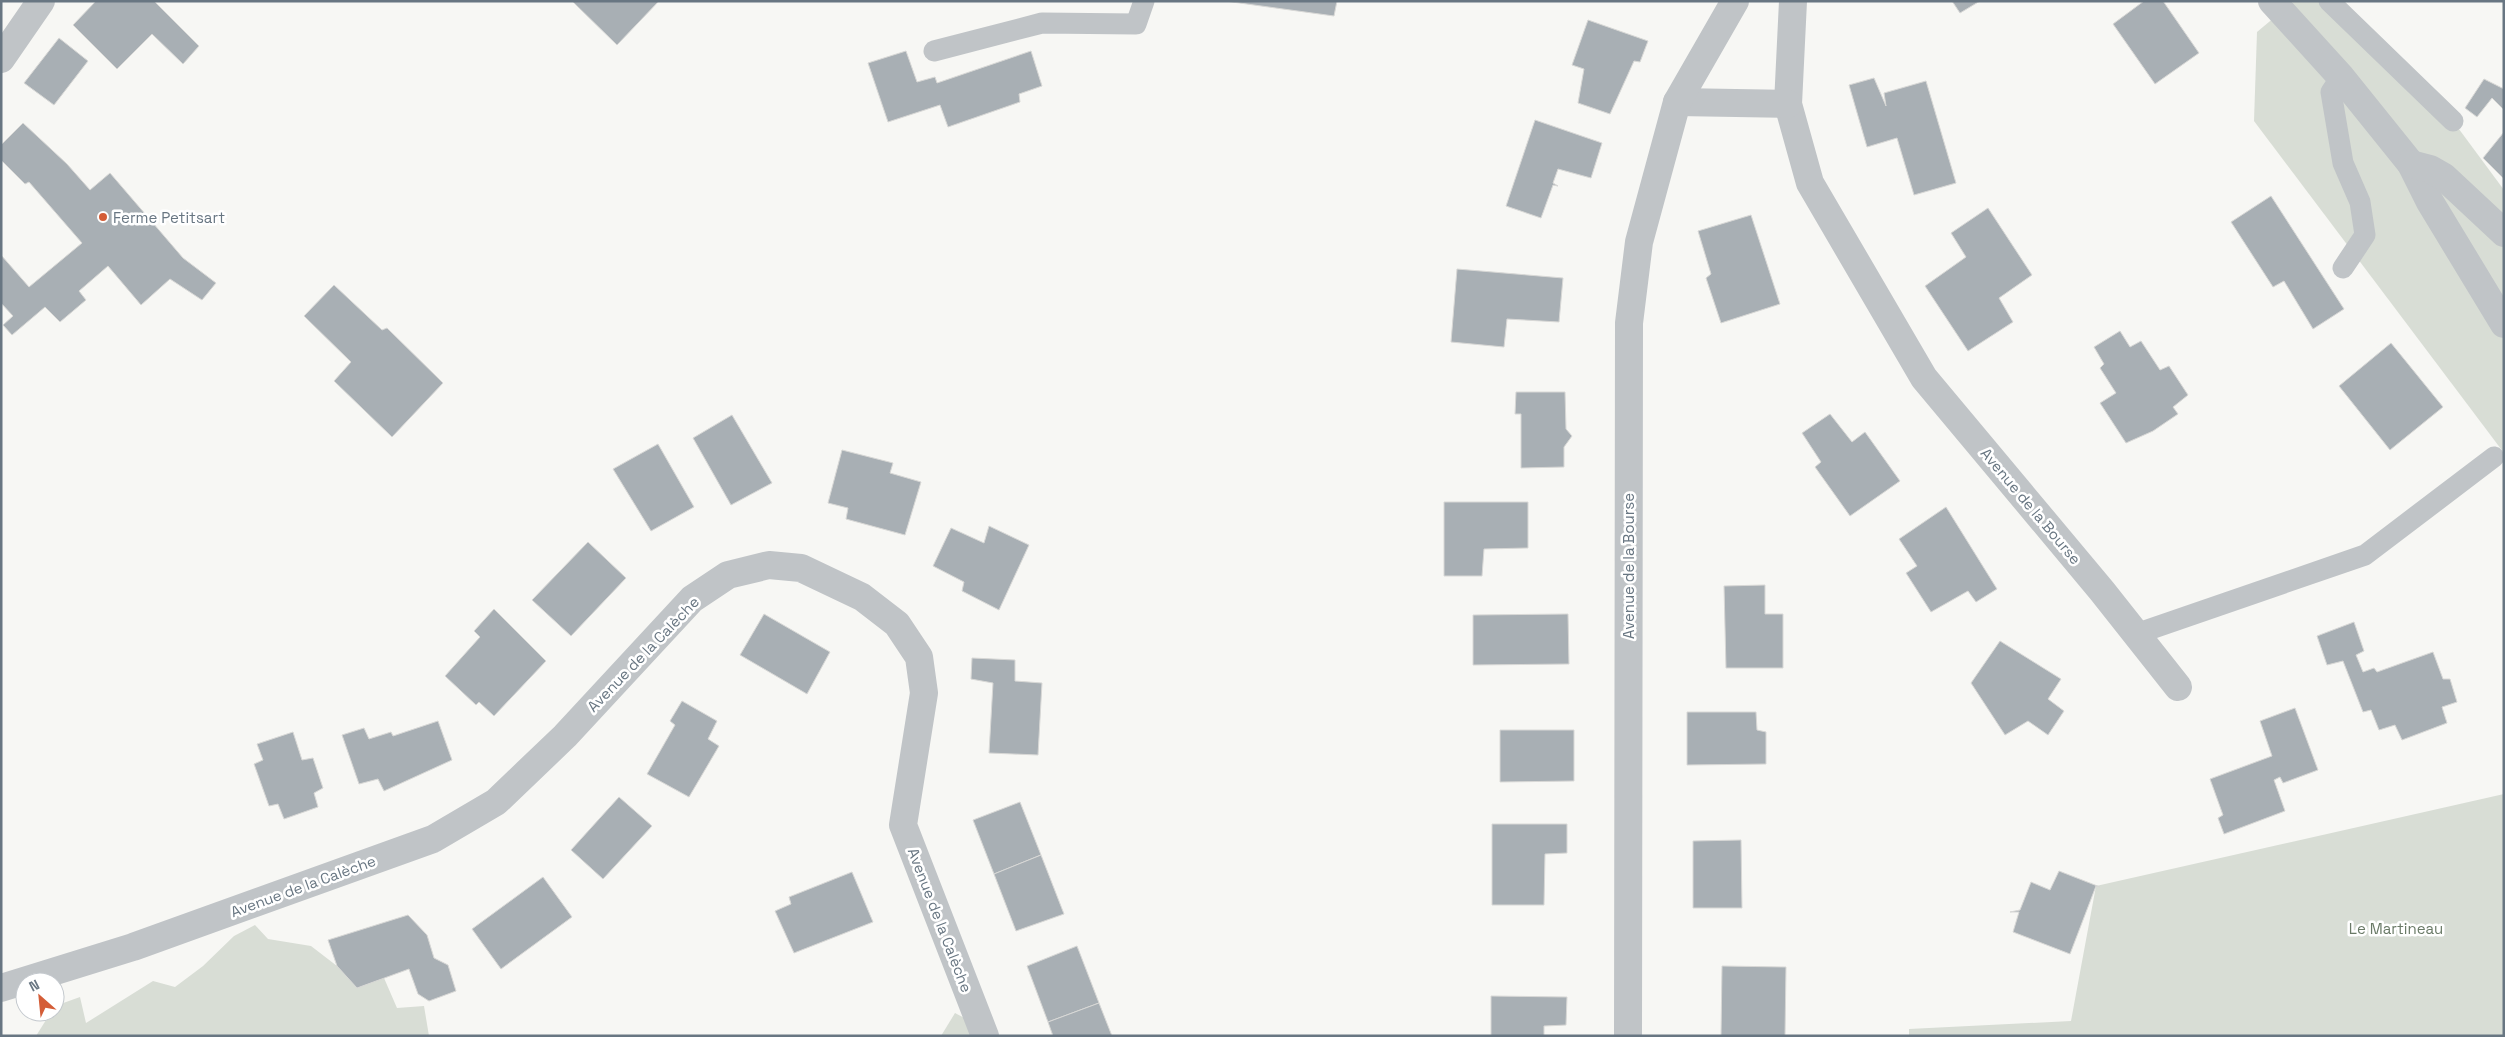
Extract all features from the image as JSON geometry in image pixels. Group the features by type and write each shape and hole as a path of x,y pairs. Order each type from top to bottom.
{"street":[{"path":"1,59 41,1"},
{"name":"Avenue de la Bourse","path":"1628,1036 1629,323 1639,242 1677,102 1735,1"},
{"name":"Avenue de la Bourse","path":"1793,1 1788,104 1810,183 1924,378 2178,687"},
{"path":"2272,1 2341,77 2411,164 2430,202 2504,324"},
{"path":"1677,102 1788,104"},
{"path":"2411,164 2430,169 2444,177 2504,233"},
{"name":"Avenue de la Calèche","path":"1,988 133,947 433,839 496,802 565,736 692,599 728,575 769,565 801,568 862,597 897,624 919,657 924,693 903,825 985,1036"}],"lane":[{"path":"934,51 1042,23 1136,24 1144,1"},
{"path":"2328,1 2453,121"},
{"path":"2341,77 2331,92 2343,163 2360,202 2365,235 2343,268"},
{"path":"2136,634 2365,555 2494,457"}],"green space":[{"path":"2294,1 2329,1 2453,121 2504,190 2504,453 2254,121 2257,32"},
{"name":"Le Martineau","path":"2504,794 2504,1036 1909,1036 1909,1029 2071,1021 2096,886"},
{"path":"255,925 268,939 311,946 337,966 357,988 384,978 397,1008 424,1006 429,1036 36,1036 45,1022 65,1022 65,1002 80,997 86,1023 153,981 175,987 203,966 234,936"},
{"path":"955,1013 972,1022 974,1036 941,1036"}],"building":[{"path":"96,1 154,1 199,46 183,64 152,34 117,69 73,25"},
{"path":"572,1 659,1 617,45"},
{"path":"1225,1 1337,1 1334,16"},
{"path":"1952,1 1980,1 1960,13"},
{"path":"2144,1 2163,1 2199,53 2155,84 2113,24"},
{"path":"1588,20 1648,41 1640,62 1634,61 1610,114 1578,103 1584,69 1572,65"},
{"path":"59,38 88,61 54,105 24,83"},
{"path":"906,51 917,82 935,77 937,83 1031,51 1042,86 1019,94 1020,102 948,127 940,105 888,122 868,63"},
{"path":"1874,78 1886,106 1884,93 1926,81 1956,183 1914,195 1897,138 1867,147 1849,85"},
{"path":"2484,79 2504,89 2504,110 2492,98 2477,117 2465,108"},
{"path":"1535,120 1602,143 1591,178 1558,169 1553,183 1558,186 1553,185 1541,218 1506,206"},
{"name":"Ferme Petitsart","path":"23,123 67,164 90,190 110,173 183,258 216,283 202,300 170,279 141,305 108,266 79,291 86,300 60,322 45,307 12,335 3,325 13,316 1,303 1,255 29,287 82,243 29,182 25,184 1,160 1,145"},
{"path":"2504,132 2504,179 2483,158"},
{"path":"2271,196 2344,309 2313,329 2284,281 2273,287 2231,222"},
{"path":"1988,208 2032,275 1999,298 2013,322 1968,351 1925,286 1966,257 1951,233"},
{"path":"1751,215 1780,304 1721,323 1706,278 1711,274 1698,231"},
{"path":"1457,269 1563,278 1559,322 1507,319 1504,347 1451,342"},
{"path":"334,285 382,330 387,328 443,383 392,437 334,381 351,362 304,316"},
{"path":"2120,331 2130,347 2141,341 2160,370 2169,366 2188,395 2173,407 2178,414 2153,431 2126,443 2100,403 2116,393 2100,368 2104,364 2094,347"},
{"path":"2391,343 2443,407 2390,450 2339,386"},
{"path":"1516,392 1565,392 1566,429 1572,436 1564,447 1564,467 1521,468 1521,414 1515,414"},
{"path":"1830,414 1852,442 1865,432 1900,481 1850,516 1815,467 1821,462 1802,433"},
{"path":"732,415 772,483 731,505 693,438"},
{"path":"658,444 694,507 651,531 613,469"},
{"path":"842,450 893,463 890,473 921,482 905,535 846,519 848,508 828,503"},
{"path":"1444,502 1528,502 1528,548 1484,549 1482,576 1444,576"},
{"path":"1946,507 1997,589 1976,602 1968,591 1931,612 1906,573 1917,566 1899,539"},
{"path":"989,526 1029,545 999,610 962,591 964,582 933,566 951,528 984,543"},
{"path":"588,542 626,578 571,636 532,600"},
{"path":"1765,585 1765,614 1783,614 1783,668 1726,668 1724,586"},
{"path":"494,609 546,661 494,716 479,702 476,705 445,676 480,637 474,631"},
{"path":"764,614 830,652 807,694 740,655"},
{"path":"1568,614 1569,664 1473,665 1473,615"},
{"path":"2354,622 2364,651 2356,655 2363,672 2374,668 2377,672 2433,652 2443,679 2450,679 2457,702 2442,707 2447,723 2402,740 2395,725 2379,730 2371,710 2363,712 2343,661 2327,665 2317,636"},
{"path":"2000,641 2061,679 2048,699 2064,711 2048,735 2028,721 2005,735 1971,683"},
{"path":"972,658 1015,660 1015,681 1042,683 1038,755 989,753 993,683 971,679"},
{"path":"682,701 717,721 708,739 719,746 689,797 647,774 675,725 670,721"},
{"path":"2295,708 2318,770 2283,783 2280,777 2274,780 2285,811 2224,834 2218,818 2223,815 2210,779 2272,756 2260,721"},
{"path":"1687,712 1756,712 1757,730 1766,732 1766,764 1687,765"},
{"path":"438,721 452,760 384,791 378,779 359,784 342,735 364,728 369,739 391,732 393,736"},
{"path":"1500,730 1574,730 1574,781 1500,782"},
{"path":"293,732 302,760 313,758 323,788 314,793 318,807 284,819 278,804 269,806 254,764 263,760 257,744"},
{"path":"619,797 652,826 603,879 571,850"},
{"path":"1020,802 1041,855 994,874 973,820"},
{"path":"1492,824 1567,824 1567,853 1545,854 1544,905 1492,905"},
{"path":"1741,840 1742,908 1693,908 1693,841"},
{"path":"1041,855 1064,914 1016,931 994,874"},
{"path":"2059,871 2100,887 2096,886 2070,954 2013,932 2019,912 2010,912 2020,910 2031,882 2050,890"},
{"path":"852,872 873,922 794,953 775,911 791,904 789,897"},
{"path":"543,877 572,917 501,969 472,929"},
{"path":"408,915 427,935 434,958 448,965 456,991 429,1001 418,994 409,969 357,988 337,966 328,940"},
{"path":"1077,946 1099,1003 1048,1022 1027,966"},
{"path":"1722,966 1786,967 1785,1036 1721,1036"},
{"path":"1491,996 1567,997 1566,1025 1544,1026 1544,1036 1491,1036"},
{"path":"1099,1003 1112,1036 1053,1036 1048,1022"}],"place":[{"name":"Ferme Petitsart","path":"103,217"}]}
